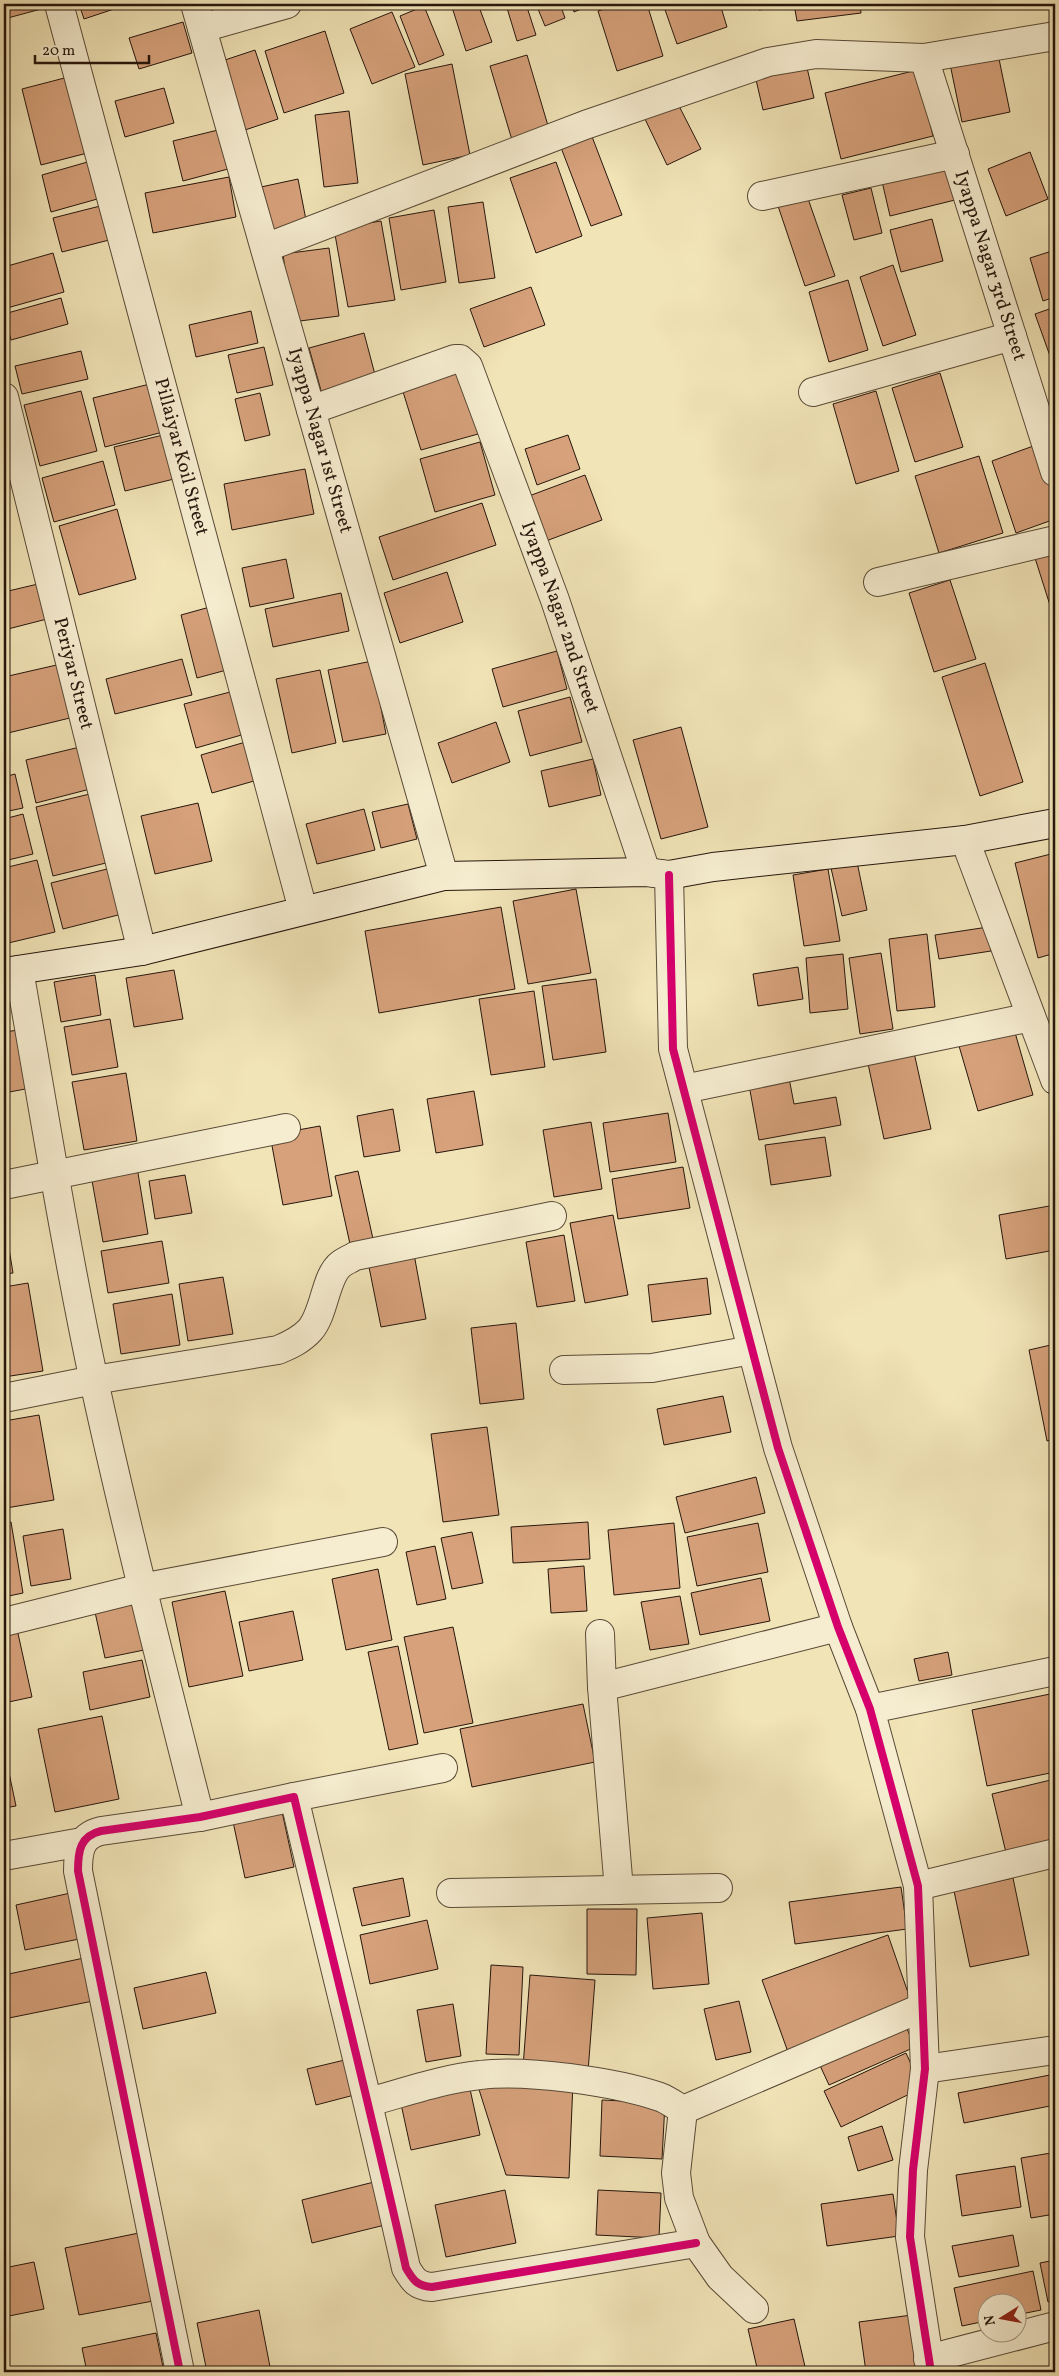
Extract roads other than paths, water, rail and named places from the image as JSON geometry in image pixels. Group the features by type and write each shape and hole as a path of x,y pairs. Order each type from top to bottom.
{"street":[{"name":"Pillaiyar Koil Street","path":"59,4 302,910"},
{"path":"199,16 287,4"},
{"name":"Iyappa Nagar 1st Street","path":"199,16 444,876"},
{"path":"265,248 586,125 768,62 816,54 924,58 1055,36"},
{"name":"Iyappa Nagar 3rd Street","path":"924,58 1055,472"},
{"path":"762,196 955,154"},
{"path":"813,392 1012,336"},
{"name":"Iyappa Nagar 2nd Street","path":"311,410 455,359 460,359 468,366 658,873 673,1049 778,1448 838,1627 870,1709 918,1886 921,2008 925,2069 914,2170 910,2237 930,2366"},
{"name":"Periyar Street","path":"4,397 142,951"},
{"path":"878,582 1055,540"},
{"path":"200,1817 141,1588 94,1380 12,971 142,951 444,876 658,873 965,840 1055,823"},
{"path":"965,840 1055,1080"},
{"path":"684,1089 1031,1017"},
{"path":"4,1185 286,1128"},
{"path":"4,1398 94,1380 278,1350 295,1343 311,1329 325,1300 331,1278 340,1264 355,1256 552,1216"},
{"path":"564,1370 652,1368 752,1350"},
{"path":"4,1622 141,1588 383,1542"},
{"path":"602,1687 838,1627"},
{"path":"600,1634 602,1687 619,1890"},
{"path":"870,1709 1055,1671"},
{"path":"180,2372 78,1870 78,1851 82,1842 91,1834 101,1831 200,1817 442,1768"},
{"path":"294,1797 348,2028 369,2102 406,2268 413,2280 421,2287 432,2288 696,2243"},
{"path":"4,1856 82,1842"},
{"path":"918,1886 1055,1854"},
{"path":"451,1893 718,1888"},
{"path":"684,2110 921,2008"},
{"path":"925,2069 1055,2050"},
{"path":"369,2102 444,2080 482,2074 521,2074 625,2088 662,2098 684,2110"},
{"path":"684,2110 676,2173 680,2198 696,2243 720,2277 754,2309"},
{"path":"930,2366 1055,2326"}]}
